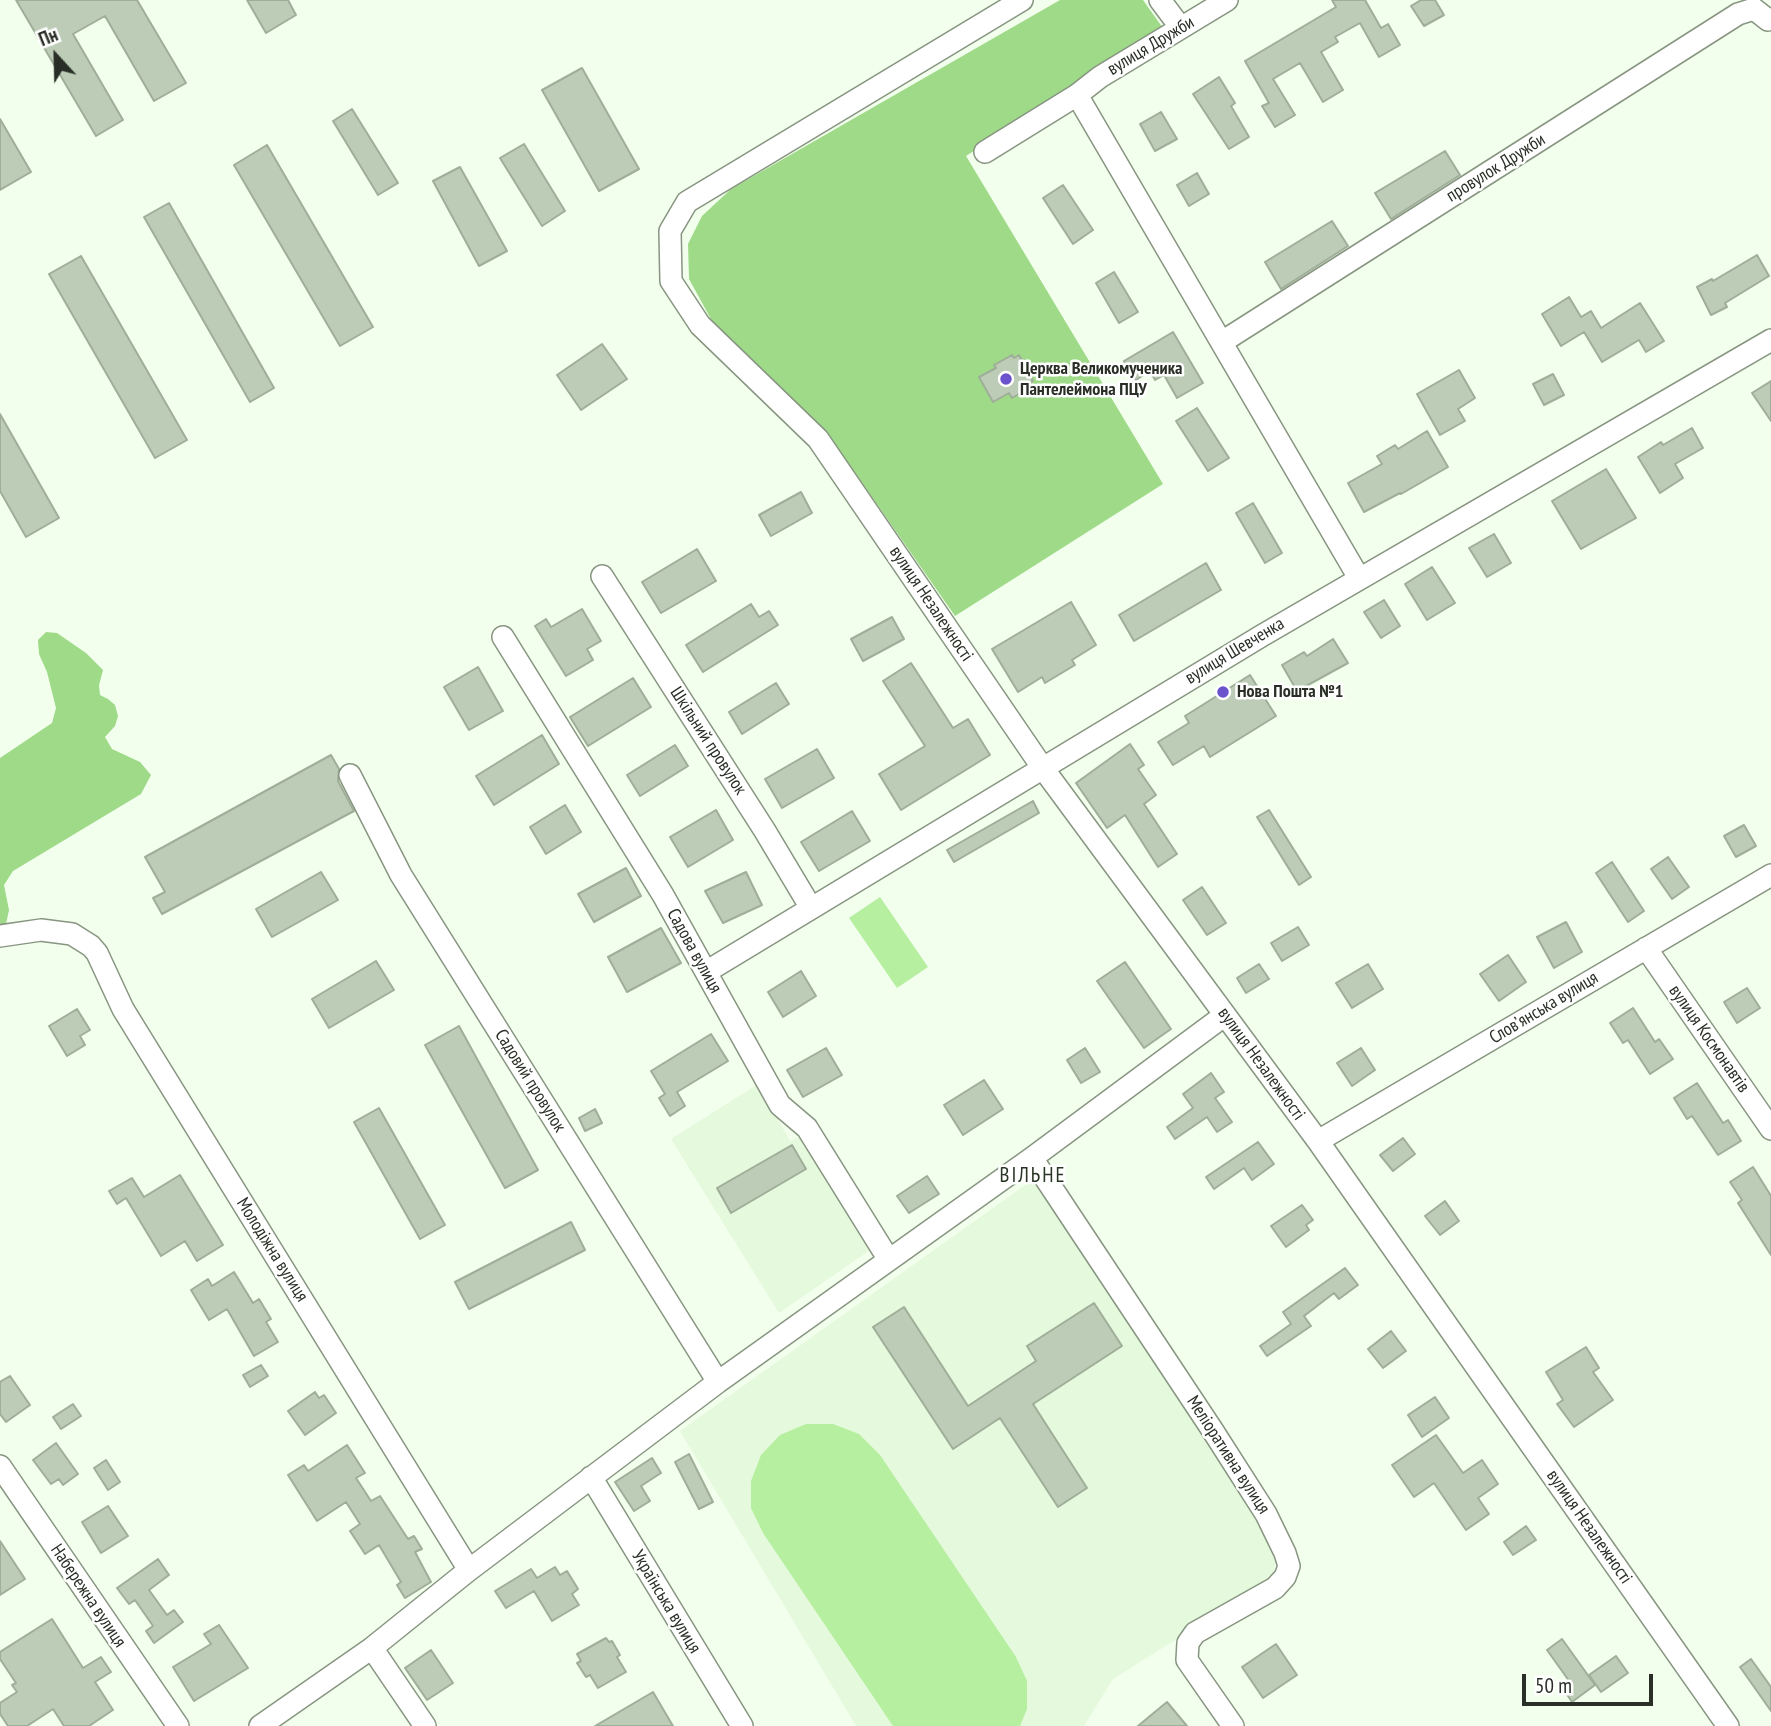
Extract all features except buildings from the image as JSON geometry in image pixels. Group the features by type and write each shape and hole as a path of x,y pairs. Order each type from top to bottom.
{"street":[{"name":"вулиця Незалежності","path":"1022,0 687,202 670,231 671,281 700,325 818,439 1042,767 1318,1142 1728,1726"},
{"path":"1160,0 1181,28"},
{"name":"вулиця Дружби","path":"985,152 1077,95 1100,77 1227,0"},
{"name":"провулок Дружби","path":"1222,342 1738,14 1754,9 1771,19"},
{"path":"1077,95 1359,578"},
{"name":"вулиця Шевченка","path":"706,972 1359,578 1771,340"},
{"name":"Шкільний провулок","path":"602,576 811,908"},
{"name":"Садова вулиця","path":"503,637 663,895 780,1105 807,1128 889,1260"},
{"name":"Садовий провулок","path":"350,775 401,875 718,1382"},
{"name":"Словʼянська вулиця","path":"1318,1142 1771,876"},
{"name":"Молодіжна вулиця","path":"0,936 41,930 72,934 97,953 123,1009 469,1570"},
{"name":"вулиця Космонавтів","path":"1646,948 1771,1129"},
{"path":"264,1725 372,1648 469,1570 718,1382 1032,1158 1225,1015"},
{"name":"Меліоративна вулиця","path":"1032,1158 1213,1431 1266,1514 1286,1553 1289,1566 1285,1577 1275,1588 1195,1633 1188,1643 1187,1660 1233,1726"},
{"name":"Набережна вулиця","path":"0,1466 178,1726"},
{"name":"Українська вулиця","path":"591,1477 742,1726"},
{"path":"372,1648 425,1726"}],"shaded area":[{"path":"758,1084 790,1141 804,1135 873,1248 779,1313 671,1139"},
{"path":"1035,1178 1256,1518 1272,1546 1276,1561 1272,1576 1266,1583 1113,1679 1084,1726 856,1726 680,1431"}],"green space":[{"path":"1060,0 1143,0 1165,31 1097,71 966,156 1163,484 955,616 828,434 712,321 689,279 688,244 702,216 731,189"},
{"path":"46,632 57,633 86,653 103,670 99,685 100,695 115,705 118,716 115,726 105,737 112,749 140,762 151,775 141,794 13,871 4,885 9,910 6,924 0,926 0,758 52,723 56,708 47,672 39,654 38,640"},
{"path":"880,897 928,967 897,988 849,918"},
{"path":"806,1424 833,1424 859,1434 880,1455 1016,1657 1027,1681 1027,1709 1020,1726 893,1726 763,1533 751,1508 751,1481 761,1455 780,1435"}],"place":[{"name":"Церква Великомученика Пантелеймона ПЦУ","path":"1006,379"},
{"name":"Нова Пошта №1","path":"1223,692"}],"district":[{"name":"ВІЛЬНЕ","path":"1033,1176"}]}
